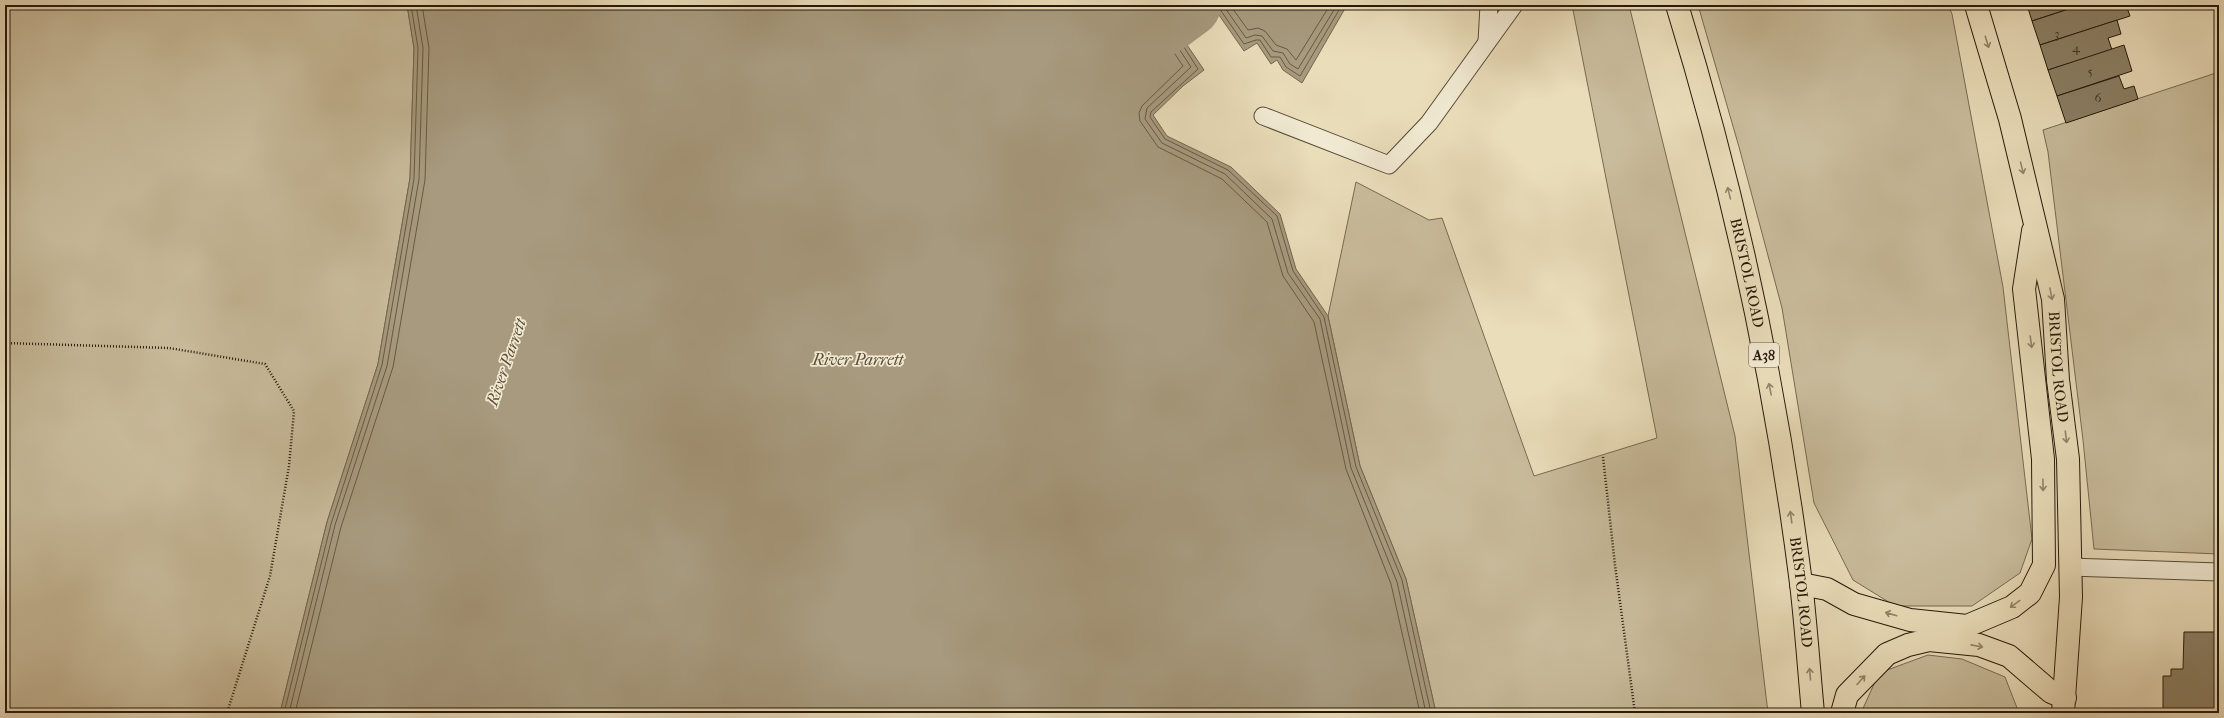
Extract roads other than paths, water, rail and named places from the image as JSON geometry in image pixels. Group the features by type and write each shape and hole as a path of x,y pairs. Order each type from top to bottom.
{"main road":[{"name":"BRISTOL ROAD","path":"1677,5 1703,91 1748,270 1781,447 1801,584 1813,713"},
{"name":"BRISTOL ROAD","path":"1976,5 2010,119 2053,299 2058,380 2068,459 2071,597 2064,705"},
{"path":"1801,584 1827,589 1854,604 1910,620 1967,626 2012,607 2030,593 2044,566 2043,459 2024,289 2035,220"},
{"path":"1842,713 1847,695 1887,654 1908,645 1929,640 1979,645 2009,656 2064,705"}],"lane":[{"path":"1487,42 1490,5"},
{"path":"1263,116 1389,165 1429,123 1514,5"},
{"path":"2070,567 2219,572"}],"water":[{"name":"River Parrett","path":"407,5 1160,5 1204,70 1183,86 1153,115 1167,136 1231,167 1280,214 1296,269 1328,316 1360,466 1406,579 1436,713 280,713 327,522 378,364 410,178 414,48"},
{"path":"1212,5 1347,5 1302,83 1283,70 1277,60 1271,64 1257,43 1244,51"}],"waterway":[{"path":"1090,54 1116,53 1170,19 1189,5"}]}
